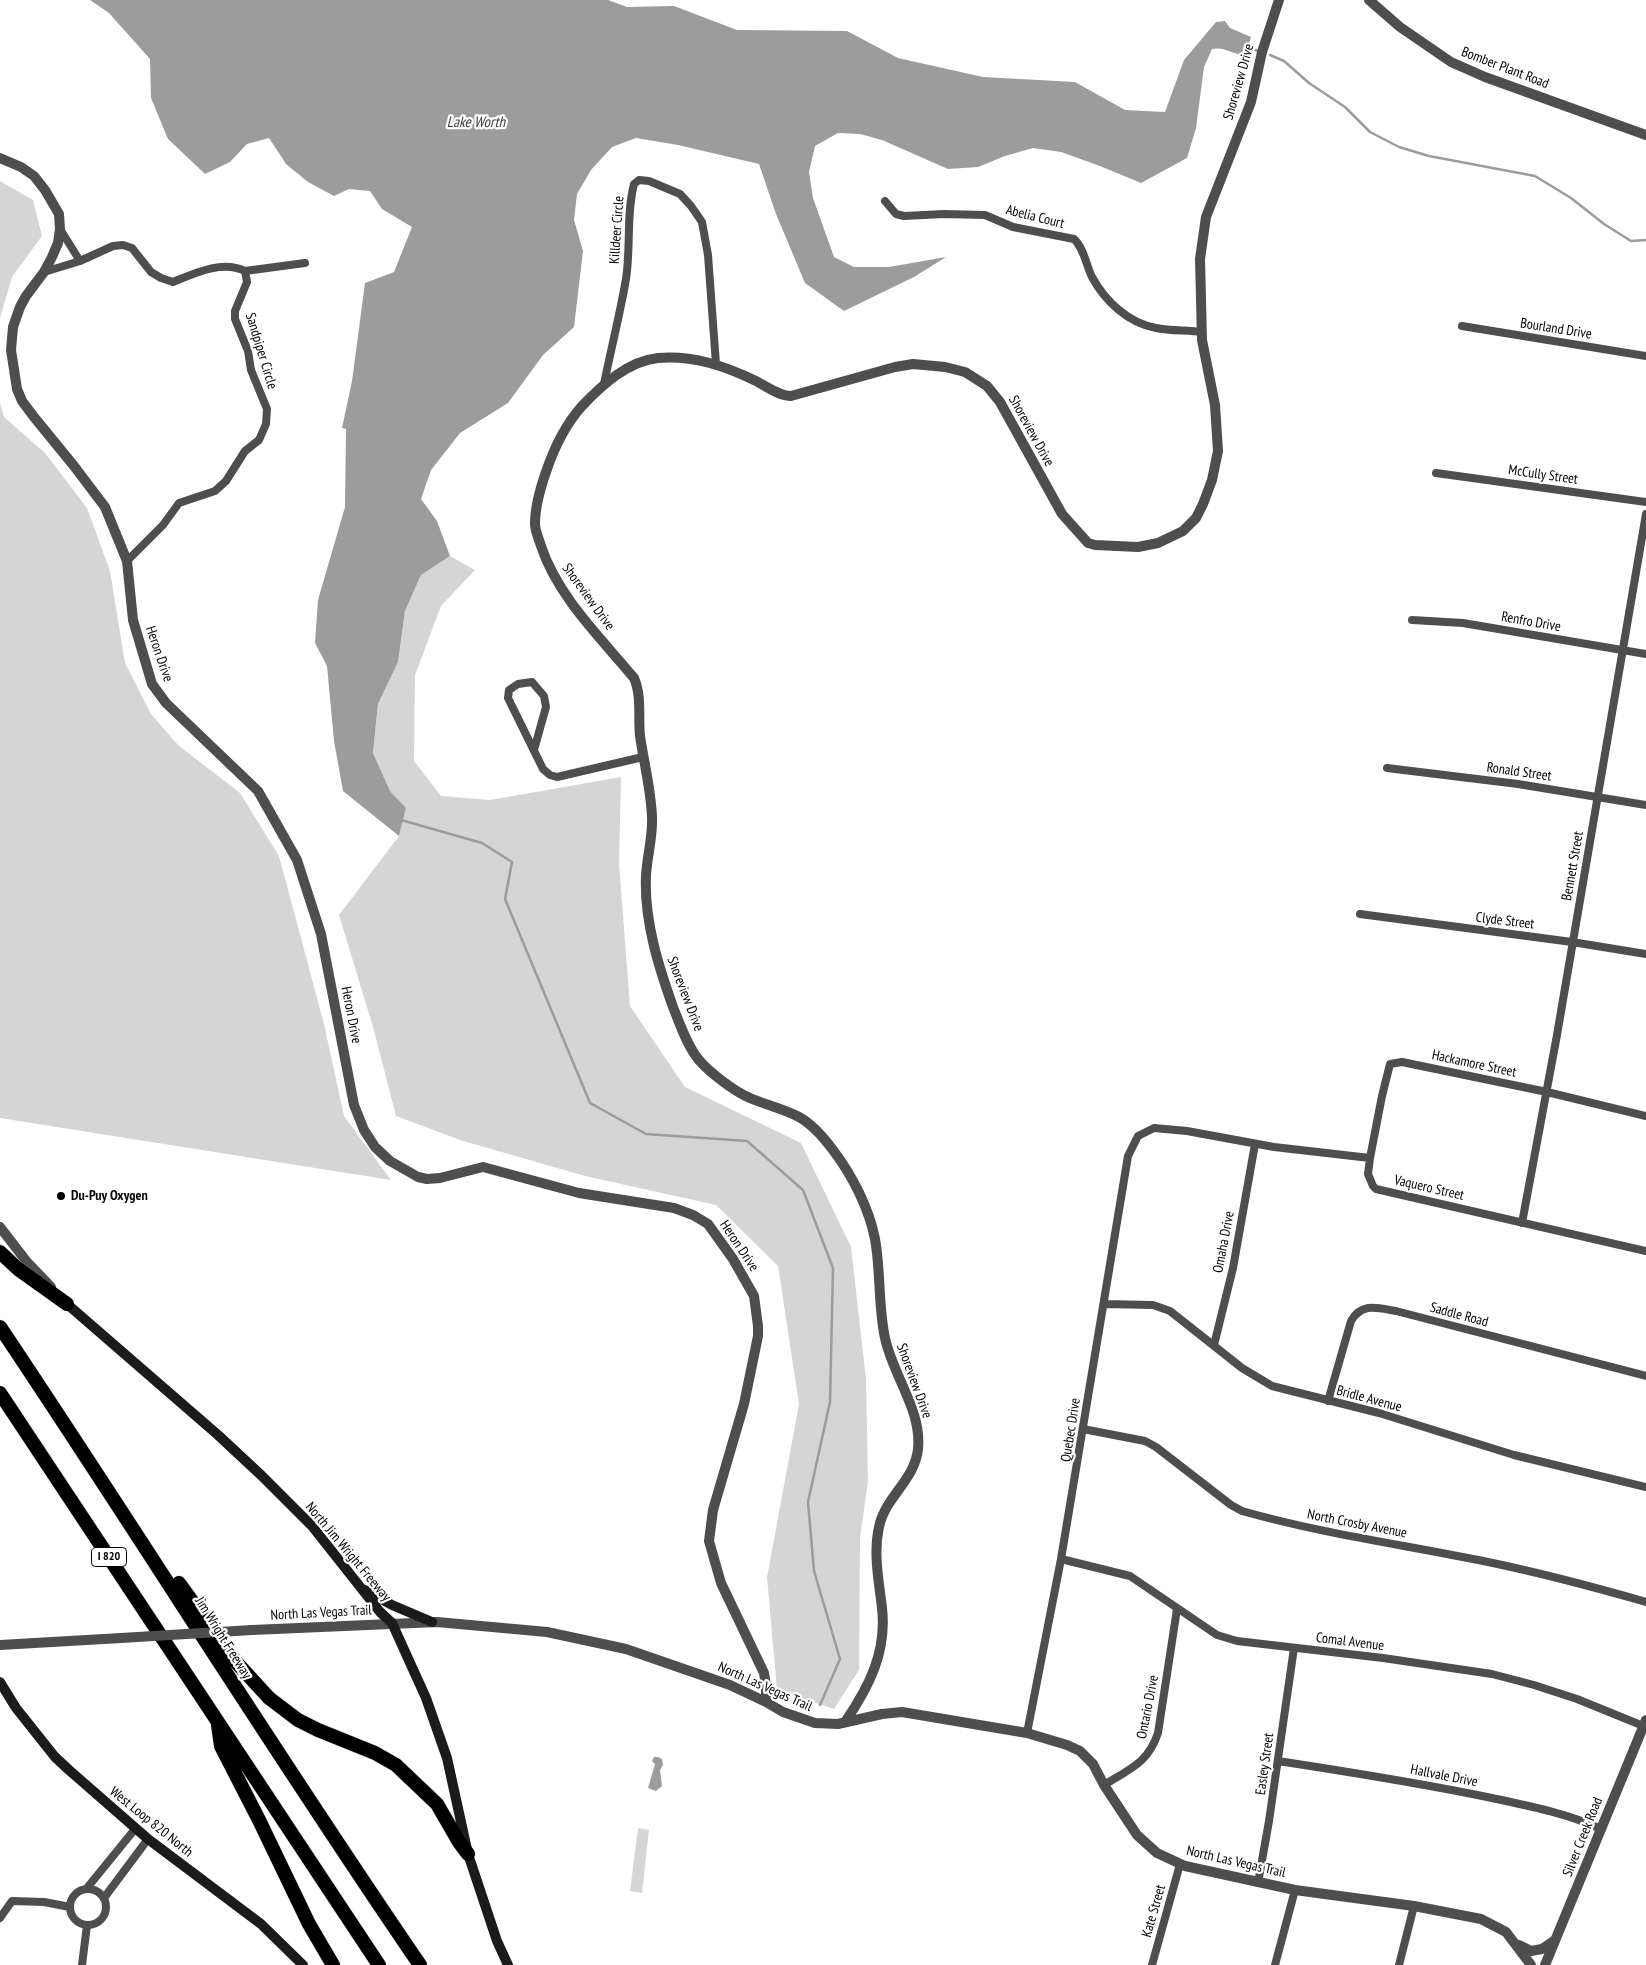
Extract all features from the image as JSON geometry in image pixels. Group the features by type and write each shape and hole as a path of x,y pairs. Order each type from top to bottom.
{"highway":[{"path":"0,1252 18,1269 67,1304"},
{"name":"Jim Wright Freeway","path":"0,1327 161,1569 224,1672 420,1965"},
{"name":"I 820","path":"0,1393 380,1965"},
{"path":"161,1569 174,1576 236,1662 269,1698 305,1723 376,1752 396,1765 437,1804 468,1854"},
{"path":"218,1722 221,1746 310,1924 333,1965"}],"main road":[{"name":"North Jim Wright Freeway","path":"67,1304 262,1476 312,1526 392,1623 426,1698 447,1758 468,1854 497,1941 508,1965"},
{"path":"362,1588 392,1605 432,1622"},
{"name":"West Loop 820 North","path":"0,1682 16,1708 55,1757 148,1840 261,1924 303,1965"}],"street":[{"name":"Shoreview Drive","path":"845,1722 864,1695 876,1665 883,1636 883,1612 876,1565 879,1526 887,1506 909,1476 918,1450 917,1423 894,1368 885,1340 875,1241 870,1216 833,1150 813,1128 800,1117 748,1098 736,1091 699,1060 675,1012 657,962 648,904 646,878 652,822 647,772 640,733 637,686 634,678 559,585 546,562 535,525 538,498 552,453 564,430 577,412 604,384 628,368 657,358 689,358 716,364 787,396 791,396 895,367 914,364 946,367 965,372 987,386 1000,402 1062,514 1088,543 1138,547 1158,543 1183,531 1196,518 1212,480 1218,451 1216,405 1202,340 1200,259 1206,217 1251,102 1262,52 1279,0"},
{"name":"Bomber Plant Road","path":"1369,0 1400,27 1451,62 1485,77 1646,135"},
{"path":"0,158 21,167 34,176 45,190 59,214 60,229 80,261"},
{"name":"Killdeer Circle","path":"604,384 626,278 629,204 634,184 640,180 658,184 680,194 702,222 708,255 716,364"},
{"name":"Abelia Court","path":"884,202 896,214 904,216 944,214 985,215 1013,227 1074,239 1079,244 1089,271 1100,291 1112,304 1130,318 1156,328 1202,332"},
{"name":"Heron Drive","path":"60,229 58,243 44,272 20,307 13,327 11,350 17,389 22,401 104,507 127,561 133,620 152,684 166,703 258,791 298,860 321,934 354,1105 364,1130 375,1147 390,1161 404,1170 427,1179 440,1178 483,1167 579,1193 666,1206 686,1212 708,1224 733,1259 754,1296 758,1336 744,1404 713,1510 709,1541 721,1583 764,1673 766,1702"},
{"path":"44,272 80,261 113,246 123,245 132,248 151,272 173,282 204,270 225,266 238,267 245,271 306,263"},
{"name":"Sandpiper Circle","path":"127,561 163,525 179,503 215,491 226,481 245,451 259,440 266,424 267,409 251,370 248,351 235,319 235,311 247,282 245,271"},
{"name":"Bourland Drive","path":"1462,326 1646,356"},
{"name":"McCully Street","path":"1436,474 1646,502"},
{"name":"Bennett Street","path":"1522,1223 1547,1092 1646,514"},
{"name":"Renfro Drive","path":"1412,620 1464,623 1646,654"},
{"path":"534,750 546,707 544,696 532,682 518,684 509,690 508,698 543,769 550,775 557,778 643,757"},
{"name":"Ronald Street","path":"1387,768 1518,784 1646,805"},
{"name":"Clyde Street","path":"1360,914 1572,942 1646,954"},
{"name":"Hackamore Street","path":"1370,1158 1390,1064 1402,1062 1547,1092 1646,1116"},
{"name":"Quebec Drive","path":"1027,1733 1062,1559 1128,1156 1134,1141 1141,1134 1154,1128 1187,1131 1255,1144"},
{"path":"1255,1144 1370,1158"},
{"name":"Omaha Drive","path":"1214,1345 1233,1268 1255,1144"},
{"name":"Vaquero Street","path":"1370,1158 1368,1174 1376,1189 1646,1251"},
{"name":"North Jim Wright Freeway","path":"0,1228 67,1304"},
{"name":"Bridle Avenue","path":"1104,1304 1153,1305 1170,1311 1242,1368 1272,1386 1379,1413 1514,1455 1646,1487"},
{"name":"Saddle Road","path":"1328,1401 1351,1321 1356,1312 1361,1309 1378,1308 1396,1311 1646,1376"},
{"name":"North Crosby Avenue","path":"1084,1429 1145,1441 1156,1447 1231,1505 1242,1511 1348,1536 1486,1561 1559,1577 1646,1602"},
{"name":"Comal Avenue","path":"1062,1559 1130,1576 1217,1635 1237,1641 1383,1658 1492,1674 1577,1699 1645,1724"},
{"name":"Ontario Drive","path":"1104,1785 1145,1759 1153,1747 1158,1732 1177,1609"},
{"name":"North Las Vegas Trail","path":"0,1645 252,1630 432,1622 488,1625 547,1632 626,1650 730,1685 784,1712 815,1724 838,1724 882,1714 902,1712 1027,1733 1067,1744 1080,1751 1093,1764 1104,1785 1137,1834 1157,1853 1180,1864 1295,1890 1414,1906 1481,1919 1506,1932 1531,1965"},
{"name":"Easley Street","path":"1258,1883 1294,1648"},
{"name":"Silver Creek Road","path":"1545,1965 1645,1724"},
{"name":"Hallvale Drive","path":"1278,1762 1418,1782 1556,1812 1582,1820 1601,1829"},
{"path":"87,1888 97,1890 104,1898 106,1908 98,1922 87,1925 73,1918 70,1907 73,1896 87,1888 135,1829"},
{"path":"104,1898 148,1840"},
{"name":"Kate Street","path":"1152,1965 1180,1864"},
{"path":"1275,1965 1295,1890"},
{"path":"0,1918 12,1901 44,1902 70,1907"},
{"path":"1398,1965 1414,1906"},
{"path":"82,1965 87,1925"},
{"path":"1516,1943 1530,1951 1542,1949 1556,1939"}],"shaded area":[{"path":"0,181 33,200 42,236 12,277 0,318"},
{"path":"0,403 4,417 45,453 87,508 110,571 125,663 151,714 179,746 240,793 279,856 324,1024 344,1116 391,1180 0,1118"},
{"path":"450,556 475,570 441,606 415,675 414,761 441,796 490,800 621,777 619,864 630,1006 685,1087 801,1143 851,1247 866,1379 868,1481 860,1538 859,1670 834,1709 777,1690 767,1577 799,1404 778,1266 716,1205 585,1176 460,1140 396,1116 373,1027 339,915 399,836 406,808 390,791 373,753 378,704 398,662 405,611 421,575"},
{"path":"638,1828 649,1830 642,1893 630,1891"}],"water":[{"name":"Lake Worth","path":"90,0 608,0 627,7 674,6 737,30 847,31 898,58 983,77 1075,82 1125,110 1165,112 1184,60 1216,22 1225,21 1230,28 1251,37 1246,54 1242,55 1217,48 1212,49 1204,67 1196,128 1187,158 1141,183 1061,152 1033,148 1005,156 978,167 948,169 882,140 860,134 838,133 815,146 809,172 813,198 834,257 854,267 889,267 946,257 914,277 844,311 805,283 776,214 759,164 678,145 636,138 612,147 591,170 577,194 574,220 583,251 574,327 543,355 508,403 460,433 431,470 421,499 437,521 450,556 421,575 405,611 398,662 378,704 373,753 390,791 406,808 399,836 343,791 334,741 327,666 315,643 318,600 345,507 346,429 342,428 352,381 365,283 394,272 412,227 382,209 370,191 349,189 334,196 308,182 286,164 269,138 247,144 230,162 205,174 168,139 151,98 150,59 109,13"},
{"path":"654,1757 662,1759 663,1765 660,1770 662,1786 656,1791 648,1788 655,1764 652,1761"}],"waterway":[{"path":"1246,46 1258,51"},
{"path":"1270,55 1284,61 1309,83 1345,107 1370,132 1399,147 1429,156 1535,176 1571,198 1604,224 1631,241 1646,240"},
{"path":"401,820 482,843 512,862 505,899 590,1103 646,1134 747,1141 803,1190 833,1268 830,1402 808,1502 814,1571 840,1659 820,1705"}],"place":[{"name":"Du-Puy Oxygen","path":"61,1196"}]}
